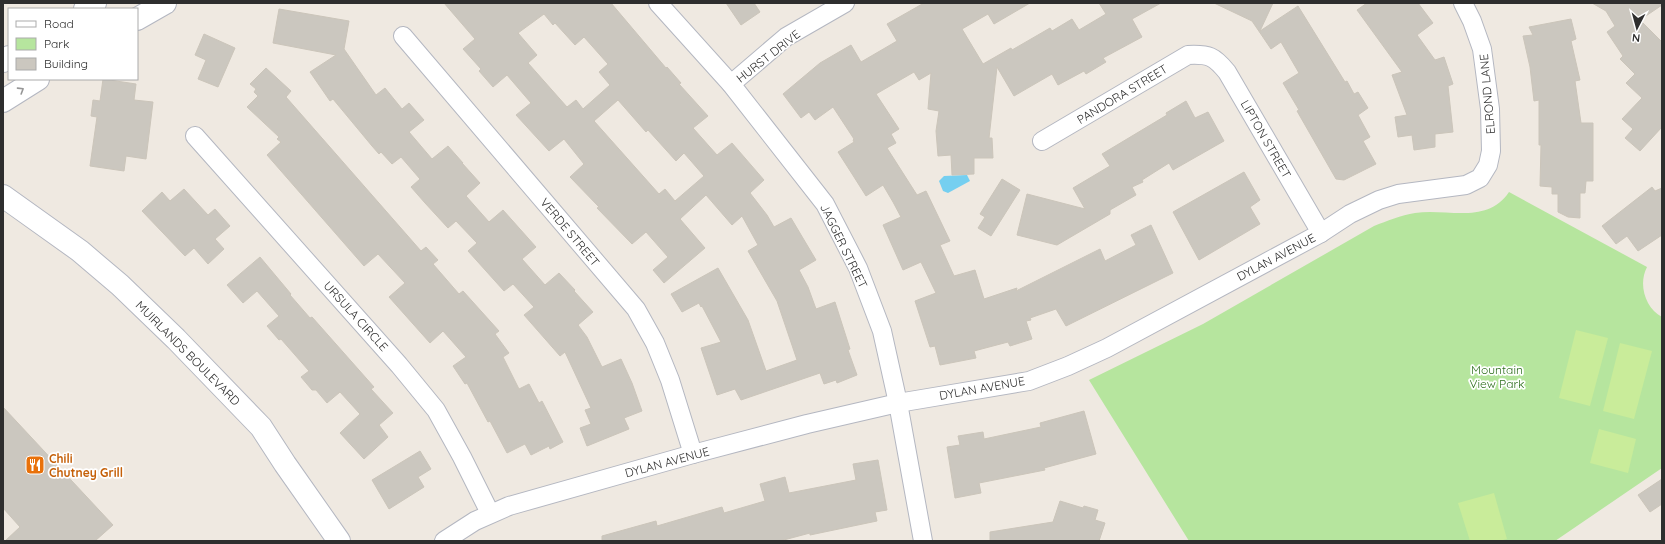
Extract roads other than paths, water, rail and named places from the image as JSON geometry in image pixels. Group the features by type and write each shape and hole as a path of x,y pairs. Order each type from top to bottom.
{"main road":[{"path":"138,18 165,3"},
{"path":"3,101 36,80"},
{"name":"MUIRLANDS BOULEVARD","path":"3,196 80,251 120,285 176,338 262,428 285,464 340,541"}],"street":[{"name":"JAGGER STREET","path":"658,3 732,84 825,204 858,268 882,331 898,403 923,541"},
{"name":"HURST DRIVE","path":"732,84 786,37 845,3"},
{"name":"ELROND LANE","path":"1463,3 1472,21 1482,49 1490,109 1491,151 1488,165"},
{"name":"VERDE STREET","path":"403,36 636,308 655,343 670,380 693,454"},
{"name":"PANDORA STREET","path":"1042,141 1188,55 1204,54"},
{"name":"LIPTON STREET","path":"1204,54 1218,61 1227,72 1321,233"},
{"name":"URSULA CIRCLE","path":"195,136 399,365 436,410 462,457 490,513"},
{"name":"DYLAN AVENUE","path":"444,541 461,529 490,513 529,500 693,454 807,424 898,403 1029,381 1068,366 1107,348 1321,233 1350,214 1379,200 1398,194 1466,185 1480,178 1488,165"}],"water":[{"path":"967,175 970,181 948,193 943,191 939,181 944,176"}],"place":[{"name":"Chili Chutney Grill","path":"35,465"}],"park label":[{"name":"Mountain View Park","path":"1497,376"}]}
